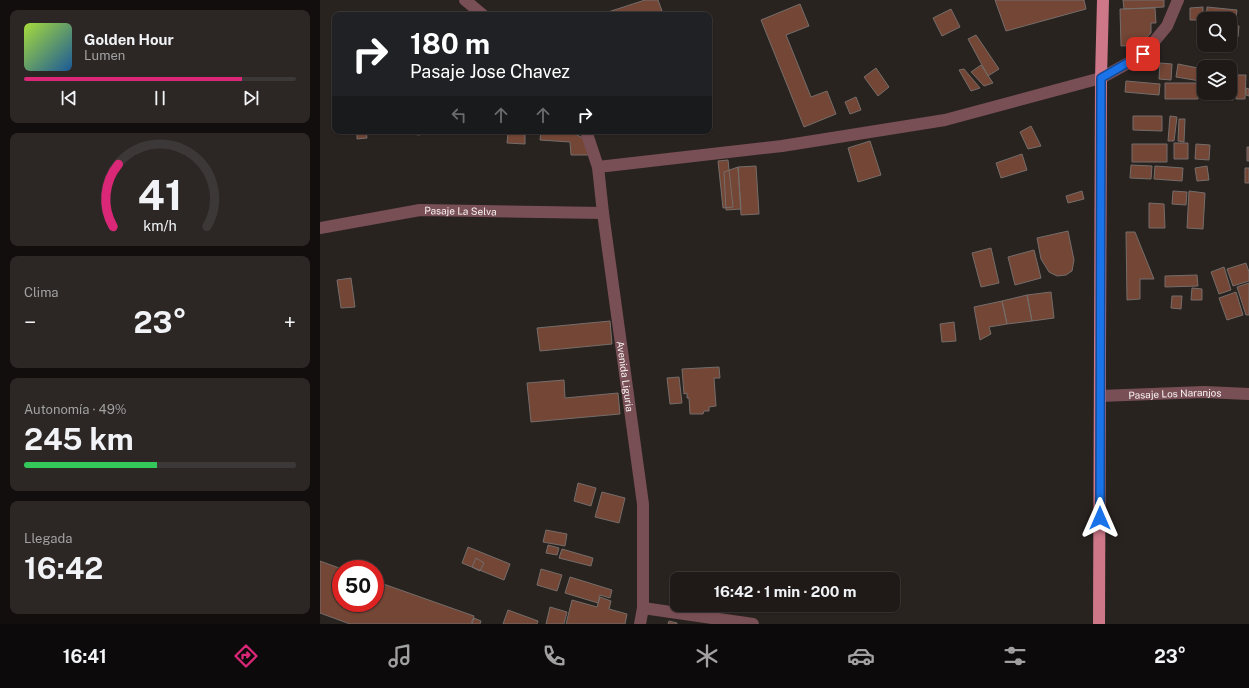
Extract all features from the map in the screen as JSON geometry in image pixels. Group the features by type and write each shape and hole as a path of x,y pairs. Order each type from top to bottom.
{"main road":[{"path":"1099,624 1101,78 1103,0"}],"street":[{"path":"465,0 479,12"},
{"path":"598,167 782,146 945,120 1101,78 1143,54 1167,26 1178,0"},
{"name":"Avenida Liguria","path":"587,134 598,167 643,504 643,608 640,624"},
{"name":"Pasaje La Selva","path":"320,228 420,210 603,213"},
{"name":"Pasaje Los Naranjos","path":"1100,396 1204,392 1249,394"},
{"path":"643,608 753,624"}],"building":[{"path":"645,0 658,0 662,11 659,12 608,12"},
{"path":"995,0 1084,0 1086,9 1006,31"},
{"path":"1123,0 1164,0 1164,7 1124,9"},
{"path":"800,4 809,26 786,35 811,97 827,91 836,114 804,127 761,20"},
{"path":"1203,7 1203,12 1197,12 1197,20 1190,20 1190,8"},
{"path":"1207,7 1237,10 1237,12 1207,12"},
{"path":"1155,8 1156,23 1151,23 1151,33 1140,45 1121,46 1120,9"},
{"path":"951,9 960,27 942,36 933,18"},
{"path":"1237,26 1239,26 1237,37"},
{"path":"976,35 999,69 988,76 968,39"},
{"path":"1160,63 1172,64 1171,80 1159,79"},
{"path":"1178,64 1197,68 1197,80 1176,77"},
{"path":"981,65 993,83 984,86 971,72"},
{"path":"876,68 889,87 878,96 864,77"},
{"path":"964,69 980,88 971,91 959,70"},
{"path":"1237,75 1246,75 1245,99 1237,99"},
{"path":"1126,81 1160,84 1159,95 1125,92"},
{"path":"1165,83 1197,83 1197,99 1165,99"},
{"path":"1246,88 1249,89 1249,96 1246,95"},
{"path":"856,97 861,110 850,114 845,102"},
{"path":"1133,116 1162,116 1162,131 1133,130"},
{"path":"1170,116 1177,117 1174,141 1168,141"},
{"path":"1179,119 1185,119 1184,142 1178,141"},
{"path":"1031,126 1041,146 1028,149 1020,132"},
{"path":"357,134 366,134 367,138 357,139"},
{"path":"508,134 525,135 525,144 507,143"},
{"path":"541,134 575,134 587,140 590,155 571,155 570,142 540,140"},
{"path":"870,141 881,175 858,182 848,148"},
{"path":"1174,143 1188,143 1188,159 1174,159"},
{"path":"1132,144 1167,144 1167,162 1132,162"},
{"path":"1196,144 1210,145 1209,160 1195,159"},
{"path":"1247,147 1249,147 1249,161 1247,161"},
{"path":"1022,154 1027,170 1001,178 996,163"},
{"path":"728,160 733,207 723,208 718,161"},
{"path":"1131,165 1152,166 1151,179 1130,178"},
{"path":"756,166 759,214 741,215 738,167"},
{"path":"1155,166 1183,168 1182,181 1154,179"},
{"path":"1207,166 1209,180 1197,181 1195,168"},
{"path":"738,167 741,209 726,210 724,172"},
{"path":"1245,168 1249,168 1249,183 1245,183"},
{"path":"1082,191 1084,199 1068,203 1066,196"},
{"path":"1173,191 1187,192 1186,205 1172,204"},
{"path":"1189,191 1205,193 1203,229 1187,228"},
{"path":"1149,203 1164,204 1165,228 1149,228"},
{"path":"1068,231 1074,260 1072,271 1066,275 1057,276 1049,272 1041,259 1037,238"},
{"path":"1126,232 1135,232 1154,279 1140,279 1140,299 1127,300"},
{"path":"991,248 999,283 981,287 972,253"},
{"path":"1034,250 1041,278 1015,285 1008,257"},
{"path":"1246,263 1249,272 1249,281 1233,286 1227,269"},
{"path":"1224,267 1231,290 1219,294 1211,272"},
{"path":"1197,275 1198,286 1165,287 1165,276"},
{"path":"351,278 355,307 341,308 337,280"},
{"path":"1249,283 1249,315 1246,315 1237,287"},
{"path":"1192,288 1202,289 1202,300 1191,300"},
{"path":"1051,292 1054,318 1032,321 1027,295"},
{"path":"1236,292 1243,315 1227,320 1219,298"},
{"path":"1027,295 1032,321 1007,324 1002,301"},
{"path":"1172,296 1182,296 1181,309 1171,308"},
{"path":"1002,301 1007,324 989,327 991,334 980,340 974,307"},
{"path":"610,321 612,344 540,351 537,328"},
{"path":"954,322 956,341 942,342 940,324"},
{"path":"719,367 720,378 714,378 716,406 709,407 709,411 704,411 703,414 690,414 689,398 687,398 687,393 684,394 682,369"},
{"path":"679,377 682,403 670,404 667,378"},
{"path":"564,380 565,398 618,393 620,414 531,422 527,383"},
{"path":"578,483 596,488 591,506 574,501"},
{"path":"602,492 625,498 619,523 595,517"},
{"path":"546,530 567,534 565,546 543,542"},
{"path":"548,545 559,548 557,555 546,553"},
{"path":"468,547 510,564 504,580 462,563"},
{"path":"562,549 593,558 591,566 559,558"},
{"path":"476,558 484,563 480,571 472,567"},
{"path":"320,561 332,565 332,612 384,612 384,584 474,616 471,624 350,624 320,613"},
{"path":"541,569 562,575 557,591 537,585"},
{"path":"570,577 612,590 610,598 600,595 598,603 565,593"},
{"path":"600,597 611,601 609,609 627,614 625,624 566,624 572,600 597,607"},
{"path":"550,607 567,612 564,624 546,624"},
{"path":"508,610 538,621 537,624 503,624"},
{"path":"474,618 481,621 480,624 472,624"},
{"path":"669,621 677,623 677,624 668,624"}],"route":[{"path":"1100,518 1101,78 1143,54"}]}
